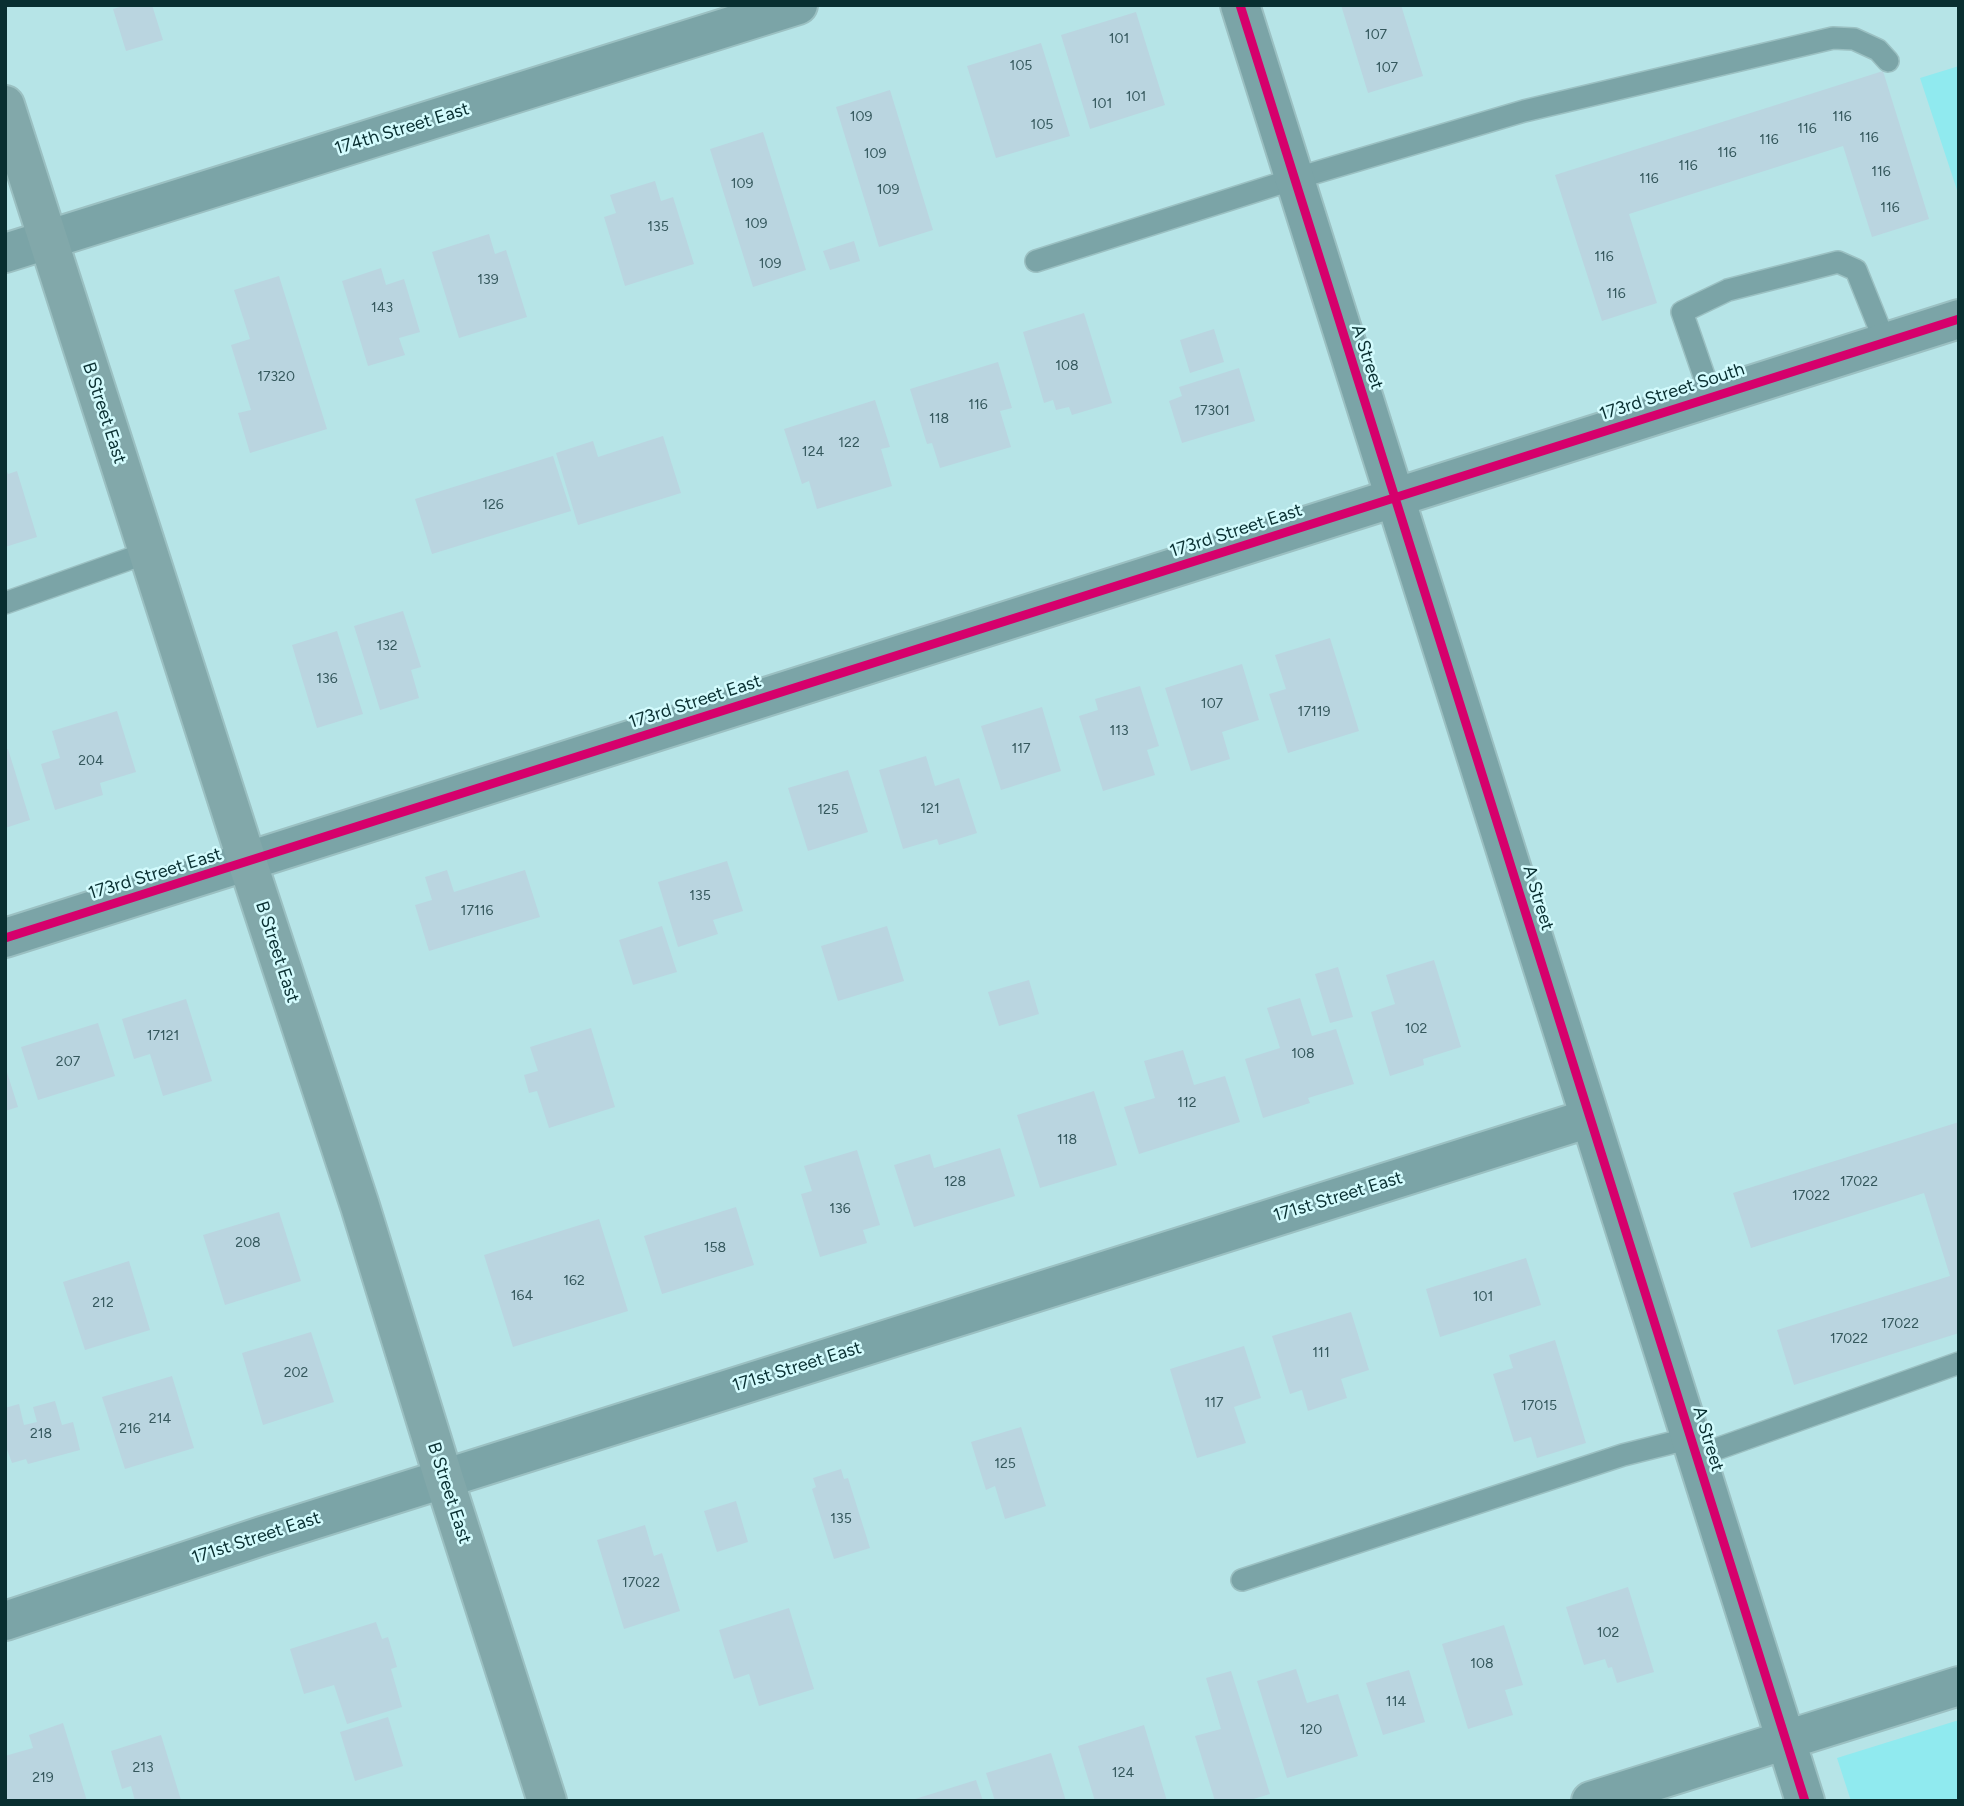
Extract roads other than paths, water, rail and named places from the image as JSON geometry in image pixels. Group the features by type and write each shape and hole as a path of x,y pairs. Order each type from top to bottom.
{"street":[{"name":"174th Street East","path":"5,253 798,5"},
{"name":"A Street","path":"1240,5 1805,1801"},
{"name":"B Street East","path":"5,105 360,1206 538,1798"},
{"name":"173rd Street South","path":"1395,496 1959,318"},
{"name":"173rd Street East","path":"5,938 1395,496"},
{"name":"171st Street East","path":"5,1622 262,1536 1590,1118"},
{"path":"1591,1801 1959,1686"}],"lane":[{"path":"1036,261 1294,179 1524,111 1833,38 1854,39 1878,50 1888,61"},
{"path":"1711,397 1682,312 1728,290 1838,262 1856,270 1885,342"},
{"path":"5,603 149,552"},
{"path":"1242,1580 1623,1455 1694,1447 1959,1363"}]}
